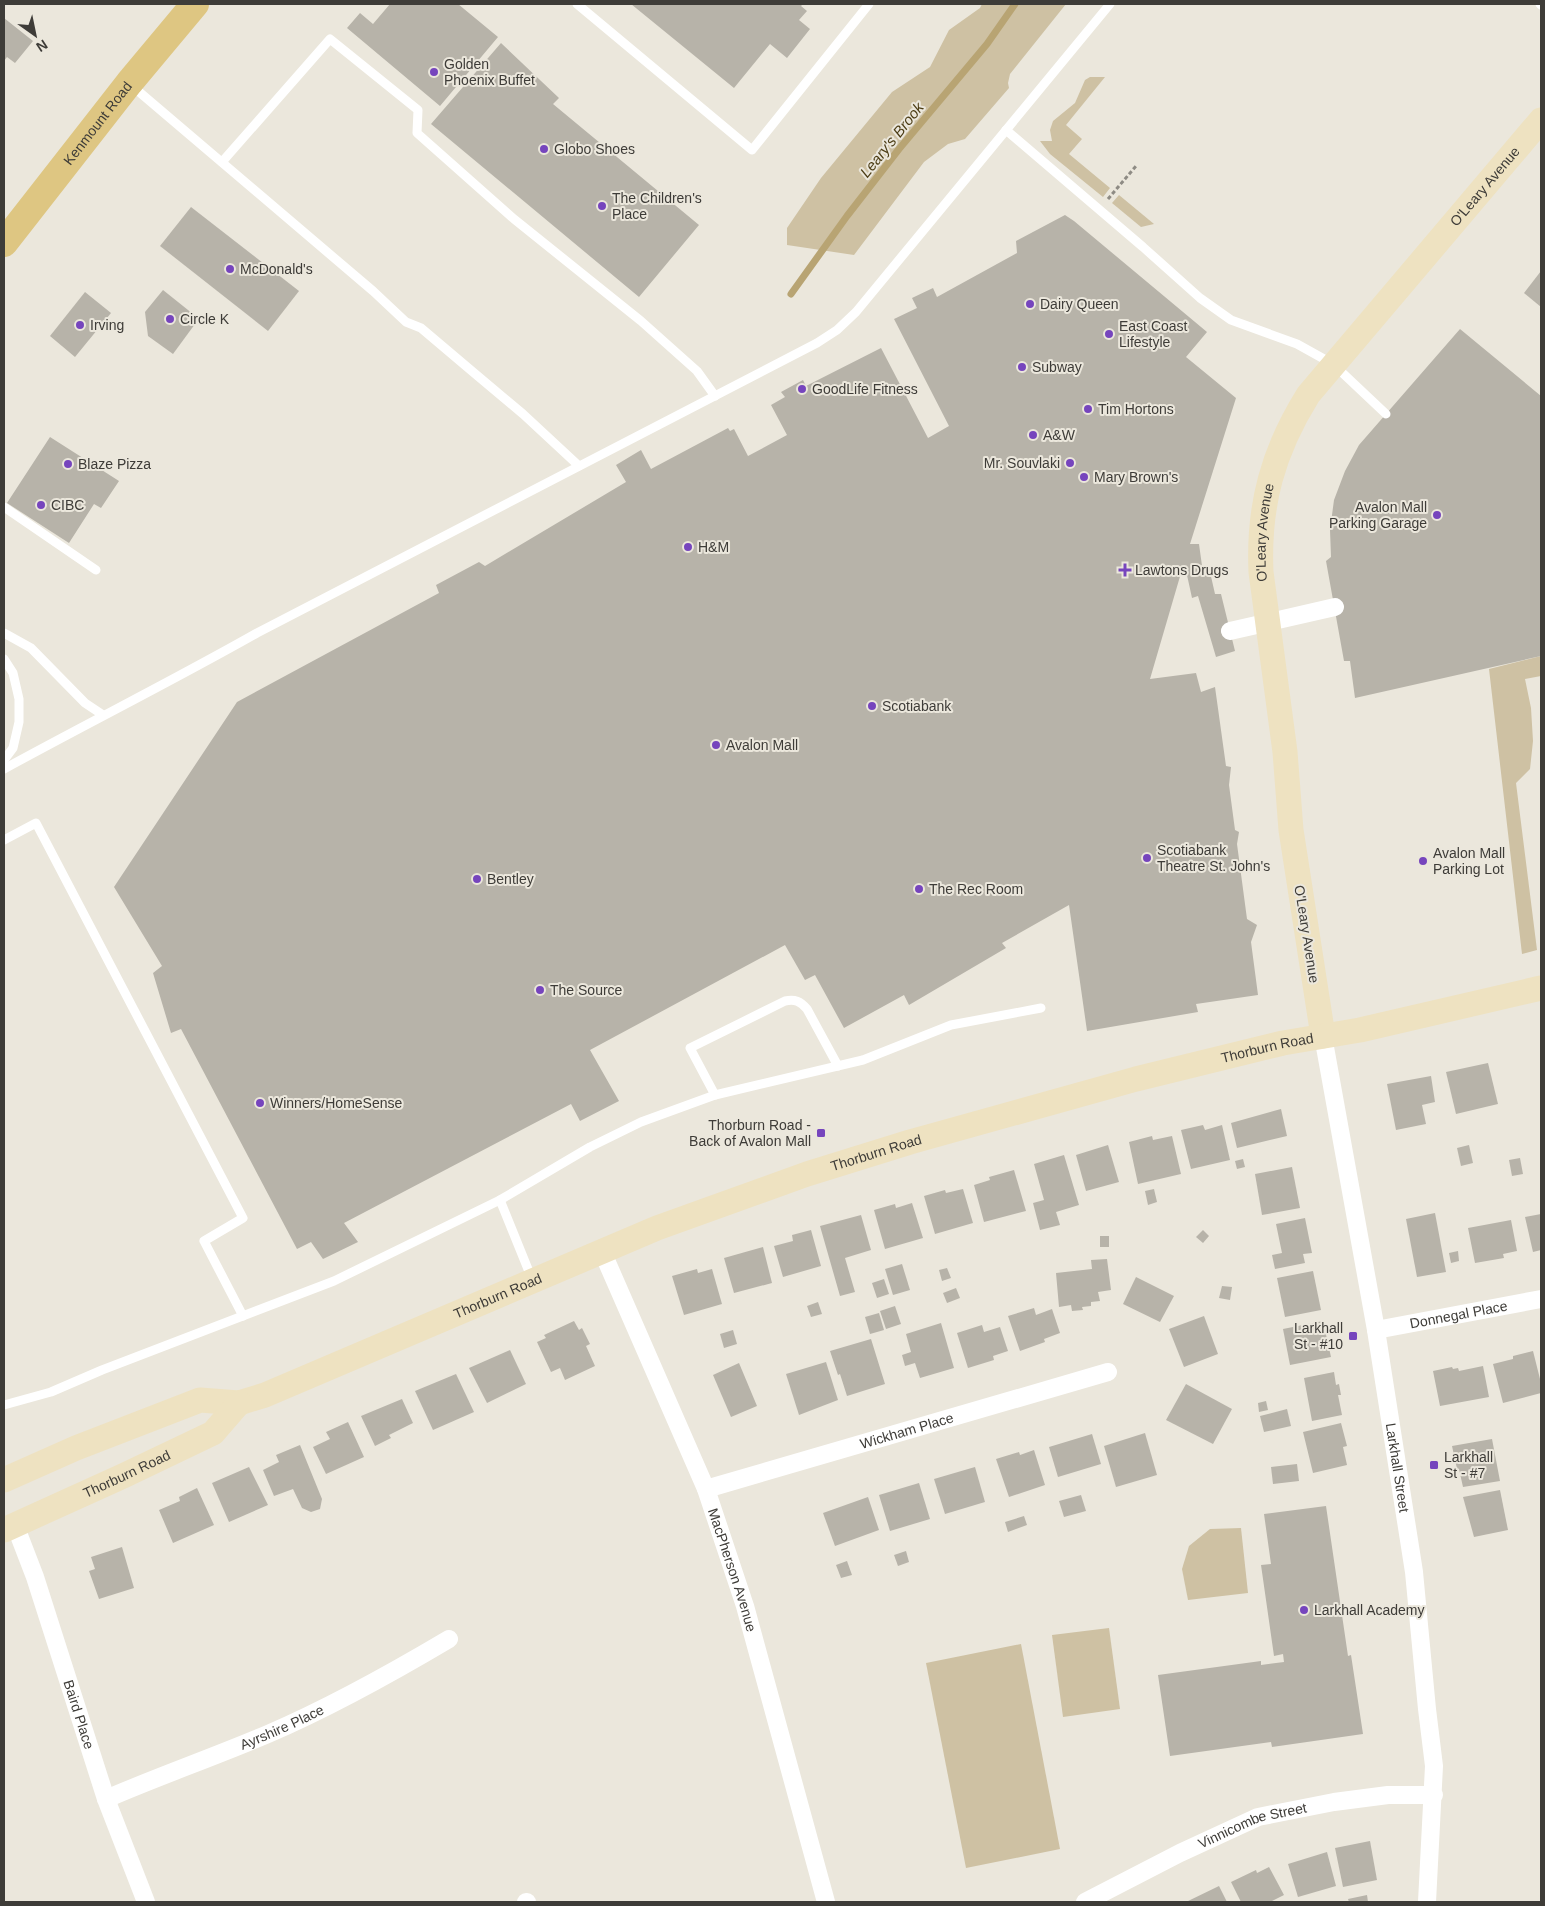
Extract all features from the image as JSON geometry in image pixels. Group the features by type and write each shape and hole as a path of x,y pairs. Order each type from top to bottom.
{"main road":[{"name":"Kenmount Road","path":"4,243 129,83 195,4"},
{"name":"O'Leary Avenue","path":"1323,1036 1291,830 1286,752 1263,586 1260,547 1264,500 1269,479 1285,435 1308,395 1541,120"},
{"name":"Thorburn Road","path":"4,1480 76,1448 200,1400 239,1403 265,1395 602,1251 748,1194 806,1174 910,1142 1136,1079 1283,1043 1360,1030 1541,988"},
{"name":"Thorburn Road","path":"9,1527 213,1433 239,1403"}],"street":[{"path":"1230,631 1334,607"},
{"name":"Larkhall Street","path":"1323,1036 1376,1330 1414,1572 1434,1766 1434,1795 1426,1902"},
{"name":"MacPherson Avenue","path":"602,1251 706,1489 745,1606 826,1902"},
{"name":"Donnegal Place","path":"1376,1330 1541,1299"},
{"name":"Wickham Place","path":"706,1489 1108,1372"},
{"name":"Baird Place","path":"9,1527 35,1577 106,1799 146,1902"},
{"name":"Ayrshire Place","path":"106,1799 311,1714 389,1674 449,1639"},
{"name":"Vinnicombe Street","path":"1084,1902 1180,1853 1258,1817 1334,1802 1388,1795 1434,1795"}],"lane":[{"path":"577,4 752,150 870,4"},
{"path":"4,769 257,634 817,343 837,330 856,312 1110,4"},
{"path":"222,162 330,39 418,110 417,133 514,219 641,321 697,371 715,396"},
{"path":"129,83 406,322 421,328 487,384 579,466"},
{"path":"1006,130 1160,262 1194,294 1230,320 1297,344 1333,364 1386,414"},
{"path":"4,507 96,570"},
{"path":"4,633 31,648 85,703 103,715"},
{"path":"4,659 14,673 19,699 19,722 13,748 4,760"},
{"path":"4,840 36,823 243,1218 204,1241 243,1316"},
{"path":"715,1095 690,1048 785,1001 794,1000 802,1003 807,1009 838,1066"},
{"path":"4,1405 51,1392 102,1370 334,1281 500,1200 590,1147 641,1122 715,1095 863,1060 951,1025 1041,1008"},
{"path":"500,1200 533,1280"}],"path":[{"path":"1115,192 1136,166"}],"shaded area":[{"path":"982,4 1066,4 1010,74 1009,88 965,139 948,144 924,162 854,255 787,245 787,228 821,178 892,92 930,67 949,30 980,8"},
{"path":"1090,77 1105,77 1066,125 1082,139 1069,154 1110,188 1103,197 1050,154 1040,141 1052,141 1050,130 1053,121 1075,103 1085,80"},
{"path":"1119,195 1154,224 1141,227 1112,203"},
{"path":"1541,656 1541,676 1525,679 1531,708 1533,741 1530,769 1516,783 1537,950 1522,954 1489,669"},
{"path":"1241,1528 1248,1593 1188,1600 1182,1569 1189,1546 1210,1529"},
{"path":"1109,1628 1120,1709 1063,1717 1052,1635"},
{"path":"1021,1644 1060,1849 966,1868 926,1663"}],"building":[{"name":"Golden Phoenix Buffet","path":"390,4 458,4 498,37 440,106 347,28 360,13 373,24"},
{"path":"631,4 803,4 801,6 807,11 799,20 810,29 787,58 770,44 734,88"},
{"path":"4,18 33,41 15,63 7,57 4,61"},
{"path":"501,43 559,98 553,104 699,225 639,297 431,124"},
{"name":"McDonald's","path":"191,207 299,291 268,331 160,246"},
{"name":"Avalon Mall","path":"1065,215 1207,332 1186,357 1236,398 1190,544 1199,544 1203,573 1210,572 1215,594 1221,594 1235,651 1216,657 1198,596 1192,598 1187,575 1181,573 1150,679 1196,673 1201,692 1215,687 1226,766 1231,767 1229,785 1235,830 1239,832 1237,844 1247,919 1257,925 1251,942 1258,995 1196,1004 1198,1012 1087,1031 1069,905 1002,943 1006,948 909,1005 904,995 844,1028 815,975 805,980 785,945 590,1050 619,1101 580,1121 571,1104 344,1223 358,1242 323,1259 311,1242 297,1249 181,1029 171,1033 153,973 162,966 114,887 237,702 439,593 436,585 479,562 485,566 626,482 616,465 641,450 651,469 728,428 730,431 734,429 748,456 787,435 771,405 785,397 781,392 803,380 806,386 881,348 928,438 949,426 894,319 917,308 912,298 933,288 937,297 1017,253 1016,241"},
{"path":"1541,271 1541,307 1524,293"},
{"name":"Circle K","path":"163,290 193,314 195,324 173,354 148,336 145,312"},
{"name":"Irving","path":"85,292 111,313 75,357 50,336"},
{"name":"Avalon Mall Parking Garage","path":"1460,329 1541,396 1541,656 1355,698 1350,661 1344,661 1326,561 1331,557 1330,530 1334,500 1345,471 1359,445"},
{"path":"50,437 119,481 101,508 94,504 69,543 7,503"},
{"path":"1488,1063 1498,1104 1456,1114 1446,1072"},
{"path":"1431,1076 1435,1102 1422,1105 1426,1124 1396,1130 1387,1084"},
{"path":"1281,1109 1287,1136 1237,1148 1231,1123"},
{"path":"1203,1125 1205,1130 1222,1125 1230,1160 1191,1169 1181,1130"},
{"path":"1152,1136 1153,1140 1172,1136 1181,1174 1138,1184 1129,1142"},
{"path":"1108,1145 1119,1182 1086,1191 1076,1155"},
{"path":"1469,1145 1473,1163 1461,1166 1457,1148"},
{"path":"1064,1155 1079,1205 1056,1212 1060,1225 1040,1230 1033,1203 1044,1200 1034,1164"},
{"path":"1520,1158 1523,1174 1512,1176 1509,1160"},
{"path":"1243,1159 1245,1167 1237,1169 1235,1161"},
{"path":"1292,1167 1300,1208 1262,1215 1255,1174"},
{"path":"1014,1170 1026,1211 984,1222 974,1185 990,1180 989,1177"},
{"path":"963,1189 973,1223 935,1234 924,1196 945,1190 946,1193"},
{"path":"1154,1189 1157,1202 1148,1205 1145,1191"},
{"path":"912,1203 923,1238 885,1249 874,1210 895,1204 896,1208"},
{"path":"1435,1213 1446,1272 1417,1277 1406,1219"},
{"path":"1541,1214 1541,1250 1533,1252 1525,1217"},
{"path":"861,1215 871,1250 845,1258 855,1292 840,1296 820,1226"},
{"path":"1305,1218 1312,1253 1303,1254 1305,1263 1275,1269 1272,1255 1282,1253 1276,1224"},
{"path":"1511,1220 1517,1251 1503,1254 1504,1258 1475,1263 1468,1228"},
{"path":"811,1230 821,1266 783,1277 774,1246 793,1241 792,1235"},
{"path":"1203,1230 1209,1236 1203,1243 1196,1237"},
{"path":"1100,1236 1109,1236 1109,1247 1100,1247"},
{"path":"763,1247 772,1283 734,1293 724,1258"},
{"path":"1458,1251 1459,1261 1451,1263 1449,1253"},
{"path":"1107,1259 1111,1290 1098,1292 1100,1301 1091,1302 1091,1306 1082,1307 1083,1310 1072,1311 1071,1305 1059,1307 1056,1273 1092,1269 1091,1260"},
{"path":"902,1264 910,1290 893,1295 885,1269"},
{"path":"947,1268 951,1278 942,1281 939,1270"},
{"path":"697,1269 698,1273 712,1269 722,1304 684,1315 672,1276"},
{"path":"1313,1271 1321,1310 1285,1317 1277,1278"},
{"path":"1136,1277 1174,1296 1160,1322 1123,1304"},
{"path":"884,1279 889,1294 877,1298 872,1283"},
{"path":"1222,1286 1232,1287 1230,1300 1219,1298"},
{"path":"956,1288 960,1298 947,1303 943,1293"},
{"path":"818,1302 822,1314 811,1317 807,1306"},
{"path":"895,1306 901,1324 886,1329 880,1311"},
{"path":"1034,1308 1036,1315 1052,1309 1060,1333 1044,1339 1045,1342 1020,1351 1008,1316"},
{"path":"879,1313 884,1330 870,1334 865,1317"},
{"path":"1204,1316 1218,1354 1184,1367 1169,1329"},
{"path":"574,1321 579,1330 582,1328 590,1344 586,1346 595,1366 565,1380 560,1368 551,1372 537,1342 546,1338 544,1335"},
{"path":"1323,1321 1331,1357 1290,1365 1283,1329"},
{"path":"941,1323 954,1368 920,1378 915,1363 905,1366 902,1355 911,1352 906,1334"},
{"path":"982,1325 984,1332 1000,1327 1008,1351 993,1356 994,1360 968,1368 957,1333"},
{"path":"733,1330 737,1344 724,1348 720,1334"},
{"path":"871,1339 885,1384 847,1396 830,1351"},
{"path":"510,1350 526,1384 487,1403 469,1368"},
{"path":"1533,1351 1541,1383 1541,1393 1503,1403 1493,1364"},
{"path":"826,1362 838,1400 799,1415 786,1374"},
{"path":"739,1363 757,1406 731,1417 713,1375"},
{"path":"1483,1366 1489,1397 1440,1406 1433,1371 1452,1367 1453,1369 1458,1368 1459,1371"},
{"path":"1334,1372 1336,1385 1339,1384 1341,1395 1338,1395 1342,1415 1312,1421 1304,1378"},
{"path":"456,1374 474,1412 433,1430 415,1391"},
{"path":"1186,1384 1232,1409 1213,1444 1166,1420"},
{"path":"402,1399 413,1423 389,1435 391,1438 375,1446 361,1416"},
{"path":"1266,1401 1268,1410 1259,1412 1258,1403"},
{"path":"1287,1409 1291,1426 1264,1432 1260,1416"},
{"path":"348,1422 364,1457 326,1474 313,1447 330,1439 326,1432"},
{"path":"1341,1423 1347,1446 1343,1447 1347,1465 1313,1473 1303,1432"},
{"path":"1145,1433 1157,1475 1116,1487 1104,1446"},
{"path":"1092,1434 1101,1464 1058,1477 1049,1447"},
{"path":"1492,1439 1500,1481 1463,1487 1452,1446"},
{"path":"300,1445 322,1499 320,1509 311,1512 302,1508 293,1489 274,1496 263,1470 279,1462 276,1455"},
{"path":"1034,1450 1045,1485 1009,1497 996,1459 1019,1452 1020,1455"},
{"path":"1297,1464 1299,1481 1273,1484 1271,1467"},
{"path":"249,1467 268,1505 229,1522 212,1483"},
{"path":"975,1467 985,1502 945,1514 934,1479"},
{"path":"919,1483 930,1519 890,1531 879,1495"},
{"path":"197,1488 214,1525 173,1543 159,1510 180,1501 179,1497"},
{"path":"1500,1490 1508,1530 1474,1537 1463,1497"},
{"path":"1081,1495 1086,1511 1064,1517 1059,1501"},
{"path":"868,1497 879,1530 835,1546 823,1513"},
{"name":"Larkhall Academy","path":"1326,1506 1348,1656 1351,1655 1363,1734 1272,1747 1271,1742 1170,1756 1158,1675 1261,1661 1261,1665 1284,1662 1283,1654 1274,1656 1261,1565 1271,1564 1264,1514"},
{"path":"1024,1516 1027,1525 1008,1532 1005,1522"},
{"path":"122,1547 134,1588 99,1599 89,1571 95,1569 91,1557"},
{"path":"906,1551 909,1562 898,1566 894,1555"},
{"path":"847,1561 852,1575 841,1578 836,1565"},
{"path":"1370,1841 1377,1880 1343,1887 1335,1848"},
{"path":"1327,1852 1336,1886 1298,1897 1288,1864"},
{"path":"1269,1867 1284,1895 1270,1902 1241,1902 1231,1882 1256,1870 1257,1873"},
{"path":"1219,1886 1227,1902 1186,1902"},
{"path":"1367,1895 1368,1902 1349,1902 1348,1899"}],"waterway":[{"name":"Leary's Brook","path":"791,294 847,216 899,149 987,44 1015,4"}],"place":[{"name":"Golden Phoenix Buffet","path":"434,72"},
{"name":"Globo Shoes","path":"544,149"},
{"name":"The Children's Place","path":"602,206"},
{"name":"McDonald's","path":"230,269"},
{"name":"Dairy Queen","path":"1030,304"},
{"name":"Circle K","path":"170,319"},
{"name":"Irving","path":"80,325"},
{"name":"East Coast Lifestyle","path":"1109,334"},
{"name":"Subway","path":"1022,367"},
{"name":"GoodLife Fitness","path":"802,389"},
{"name":"Tim Hortons","path":"1088,409"},
{"name":"A&W","path":"1033,435"},
{"name":"Mr. Souvlaki","path":"1070,463"},
{"name":"Blaze Pizza","path":"68,464"},
{"name":"Mary Brown's","path":"1084,477"},
{"name":"CIBC","path":"41,505"},
{"name":"Avalon Mall Parking Garage","path":"1437,515"},
{"name":"H&M","path":"688,547"},
{"name":"Lawtons Drugs","path":"1125,570"},
{"name":"Scotiabank","path":"872,706"},
{"name":"Avalon Mall","path":"716,745"},
{"name":"Scotiabank Theatre St. John's","path":"1147,858"},
{"name":"Avalon Mall Parking Lot","path":"1423,861"},
{"name":"Bentley","path":"477,879"},
{"name":"The Rec Room","path":"919,889"},
{"name":"The Source","path":"540,990"},
{"name":"Winners/HomeSense","path":"260,1103"},
{"name":"Thorburn Road - Back of Avalon Mall","path":"821,1133"},
{"name":"Larkhall St - #10","path":"1353,1336"},
{"name":"Larkhall St - #7","path":"1434,1465"},
{"name":"Larkhall Academy","path":"1304,1610"}]}
